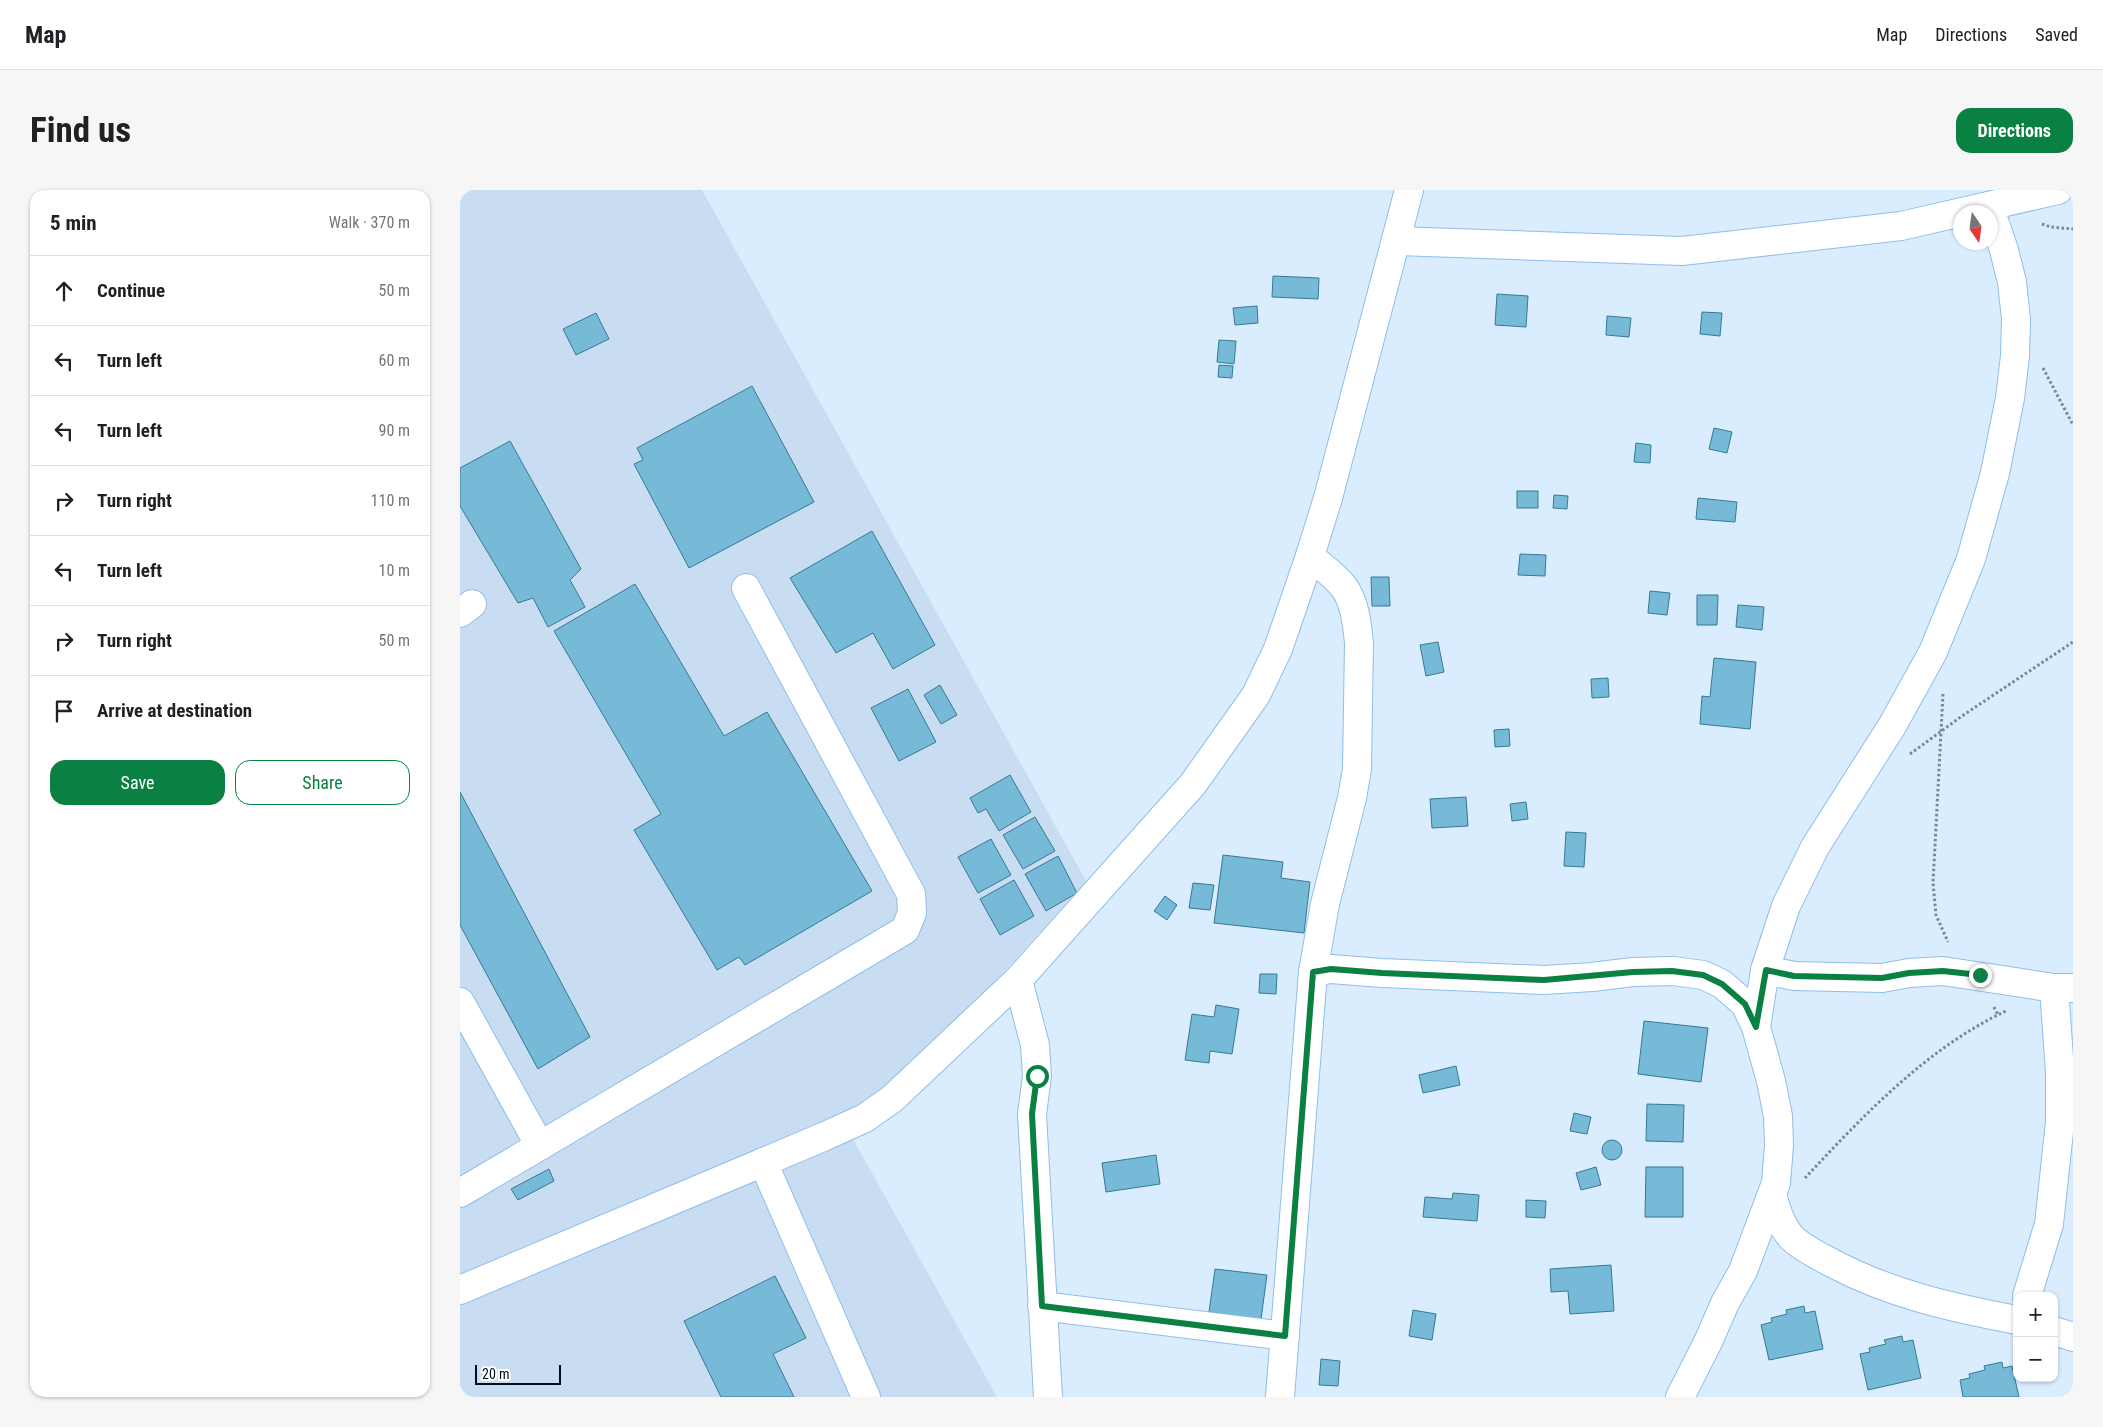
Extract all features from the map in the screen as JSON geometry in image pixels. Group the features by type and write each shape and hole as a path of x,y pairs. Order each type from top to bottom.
{"street":[{"path":"460,1290 824,1137 864,1118 892,1099 1018,980 1193,784 1256,695 1278,648 1310,556 1330,489 1409,190"},
{"path":"1993,205 2058,190"},
{"path":"1397,241 1682,251 1901,226 1953,214"},
{"path":"1756,1027 1766,970 1786,906 1799,877 1815,847 1917,684 1945,625 1974,550 1997,464 2010,398 2015,356 2016,319 2012,282 1998,232"},
{"path":"1280,1397 1313,972 1325,904 1352,798 1357,769 1359,643 1354,611 1343,587 1310,556"},
{"path":"460,1193 905,930 912,913 911,894 746,588"},
{"path":"1313,972 1331,969 1544,980 1633,972 1672,971 1703,975 1722,984 1745,1004 1756,1027 1771,1081 1778,1116 1779,1145 1776,1183 1743,1271 1725,1303 1708,1342 1680,1397"},
{"path":"1766,970 1794,976 1882,978 1909,973 1943,971 2064,988 2060,1122 2049,1224 2028,1292"},
{"path":"1018,980 1035,1045 1037,1076 1032,1114 1048,1397"},
{"path":"460,1002 540,1146"},
{"path":"764,1162 866,1397"},
{"path":"1772,1195 1779,1218 1794,1239 1814,1253 1862,1278 1903,1293 1959,1309 2013,1319"},
{"path":"1042,1306 1285,1336"},
{"path":"2058,1332 2073,1337"}],"path":[{"path":"2042,367 2073,425"},
{"path":"1906,757 1941,730 2073,642"},
{"path":"1945,688 1933,883 1936,915 1946,941 1980,975"},
{"path":"1804,1179 1888,1093 1957,1038 2014,1007"}],"shaded area":[{"path":"460,190 702,190 1086,881 853,1139 997,1397 460,1397"}],"building":[{"path":"1273,276 1319,278 1318,299 1272,297"},
{"path":"1497,294 1528,296 1526,327 1495,325"},
{"path":"1257,306 1258,323 1235,325 1233,308"},
{"path":"1702,312 1722,313 1720,336 1700,334"},
{"path":"596,313 609,339 576,355 563,329"},
{"path":"1607,316 1631,318 1629,337 1606,335"},
{"path":"1219,340 1236,341 1234,364 1217,362"},
{"path":"1219,365 1233,366 1232,378 1218,377"},
{"path":"752,386 814,502 689,568 634,464 643,460 637,448"},
{"path":"1714,428 1732,432 1727,453 1709,449"},
{"path":"510,441 581,569 570,580 585,607 548,627 533,598 518,603 460,506 460,468"},
{"path":"1636,443 1651,445 1650,463 1634,462"},
{"path":"1517,491 1538,491 1538,508 1517,508"},
{"path":"1554,495 1568,496 1567,509 1553,508"},
{"path":"1698,498 1737,502 1735,522 1696,519"},
{"path":"872,531 935,645 893,669 873,633 836,653 790,578"},
{"path":"1520,554 1546,555 1545,576 1518,575"},
{"path":"1371,577 1389,577 1390,606 1372,606"},
{"path":"635,584 724,736 767,712 872,891 745,965 739,957 717,970 634,830 661,814 554,631"},
{"path":"1650,591 1670,593 1667,615 1648,613"},
{"path":"1697,595 1718,595 1717,625 1697,625"},
{"path":"1738,605 1764,607 1762,630 1736,627"},
{"path":"1438,642 1444,672 1426,676 1420,645"},
{"path":"1714,658 1756,662 1750,729 1700,724 1702,696 1710,697"},
{"path":"1608,678 1609,697 1592,698 1591,679"},
{"path":"940,685 957,715 941,724 924,695"},
{"path":"908,689 936,742 899,761 871,708"},
{"path":"1509,729 1510,746 1495,747 1494,730"},
{"path":"1010,775 1031,812 999,831 986,809 978,813 970,798"},
{"path":"460,792 590,1037 538,1069 460,925"},
{"path":"1466,797 1468,826 1432,828 1430,799"},
{"path":"1526,802 1528,819 1512,821 1510,804"},
{"path":"1035,817 1055,851 1023,869 1003,835"},
{"path":"1566,832 1586,833 1584,867 1564,866"},
{"path":"991,839 1011,875 978,893 958,857"},
{"path":"1223,855 1283,862 1281,878 1310,882 1304,933 1214,923"},
{"path":"1058,856 1077,893 1046,911 1025,874"},
{"path":"1014,880 1034,916 1000,935 980,899"},
{"path":"1193,883 1214,885 1210,910 1189,908"},
{"path":"1165,896 1177,905 1167,920 1154,911"},
{"path":"1260,974 1277,974 1276,994 1259,993"},
{"path":"1216,1005 1239,1009 1232,1054 1210,1051 1209,1063 1185,1060 1192,1014 1214,1017"},
{"path":"1644,1021 1708,1028 1701,1082 1638,1074"},
{"path":"1456,1066 1460,1085 1423,1093 1419,1075"},
{"path":"1647,1104 1684,1105 1683,1142 1646,1141"},
{"path":"1574,1113 1591,1117 1587,1134 1570,1131"},
{"path":"1612,1140 1619,1143 1622,1150 1619,1157 1612,1160 1605,1157 1602,1150 1605,1143"},
{"path":"1156,1155 1160,1184 1106,1192 1102,1163"},
{"path":"1596,1167 1601,1185 1581,1190 1576,1173"},
{"path":"1646,1167 1683,1167 1683,1217 1645,1217"},
{"path":"549,1169 554,1181 518,1200 511,1189"},
{"path":"1453,1193 1479,1195 1477,1221 1423,1217 1425,1197 1452,1199"},
{"path":"1526,1200 1546,1201 1545,1218 1526,1217"},
{"path":"1611,1265 1614,1311 1570,1314 1568,1291 1551,1292 1550,1269"},
{"path":"1215,1269 1267,1275 1261,1319 1209,1312"},
{"path":"775,1276 806,1338 773,1354 794,1397 721,1397 684,1321"},
{"path":"1804,1306 1805,1313 1815,1311 1823,1349 1769,1360 1761,1325 1772,1322 1771,1318 1787,1314 1786,1310"},
{"path":"1413,1310 1436,1314 1432,1340 1409,1336"},
{"path":"1902,1336 1903,1342 1913,1340 1921,1378 1868,1390 1860,1354 1870,1352 1869,1348 1886,1344 1884,1340"},
{"path":"1321,1359 1340,1361 1338,1386 1319,1385"},
{"path":"2002,1362 2003,1368 2012,1366 2013,1382 2016,1382 2019,1397 1963,1397 1960,1380 1970,1378 1969,1374 1985,1370 1984,1366"}],"route":[{"path":"1037,1076 1032,1114 1042,1306 1285,1336 1313,972 1331,969 1544,980 1633,972 1672,971 1703,975 1722,984 1745,1004 1756,1027 1766,970 1794,976 1882,978 1909,973 1943,971 1980,975"}]}
